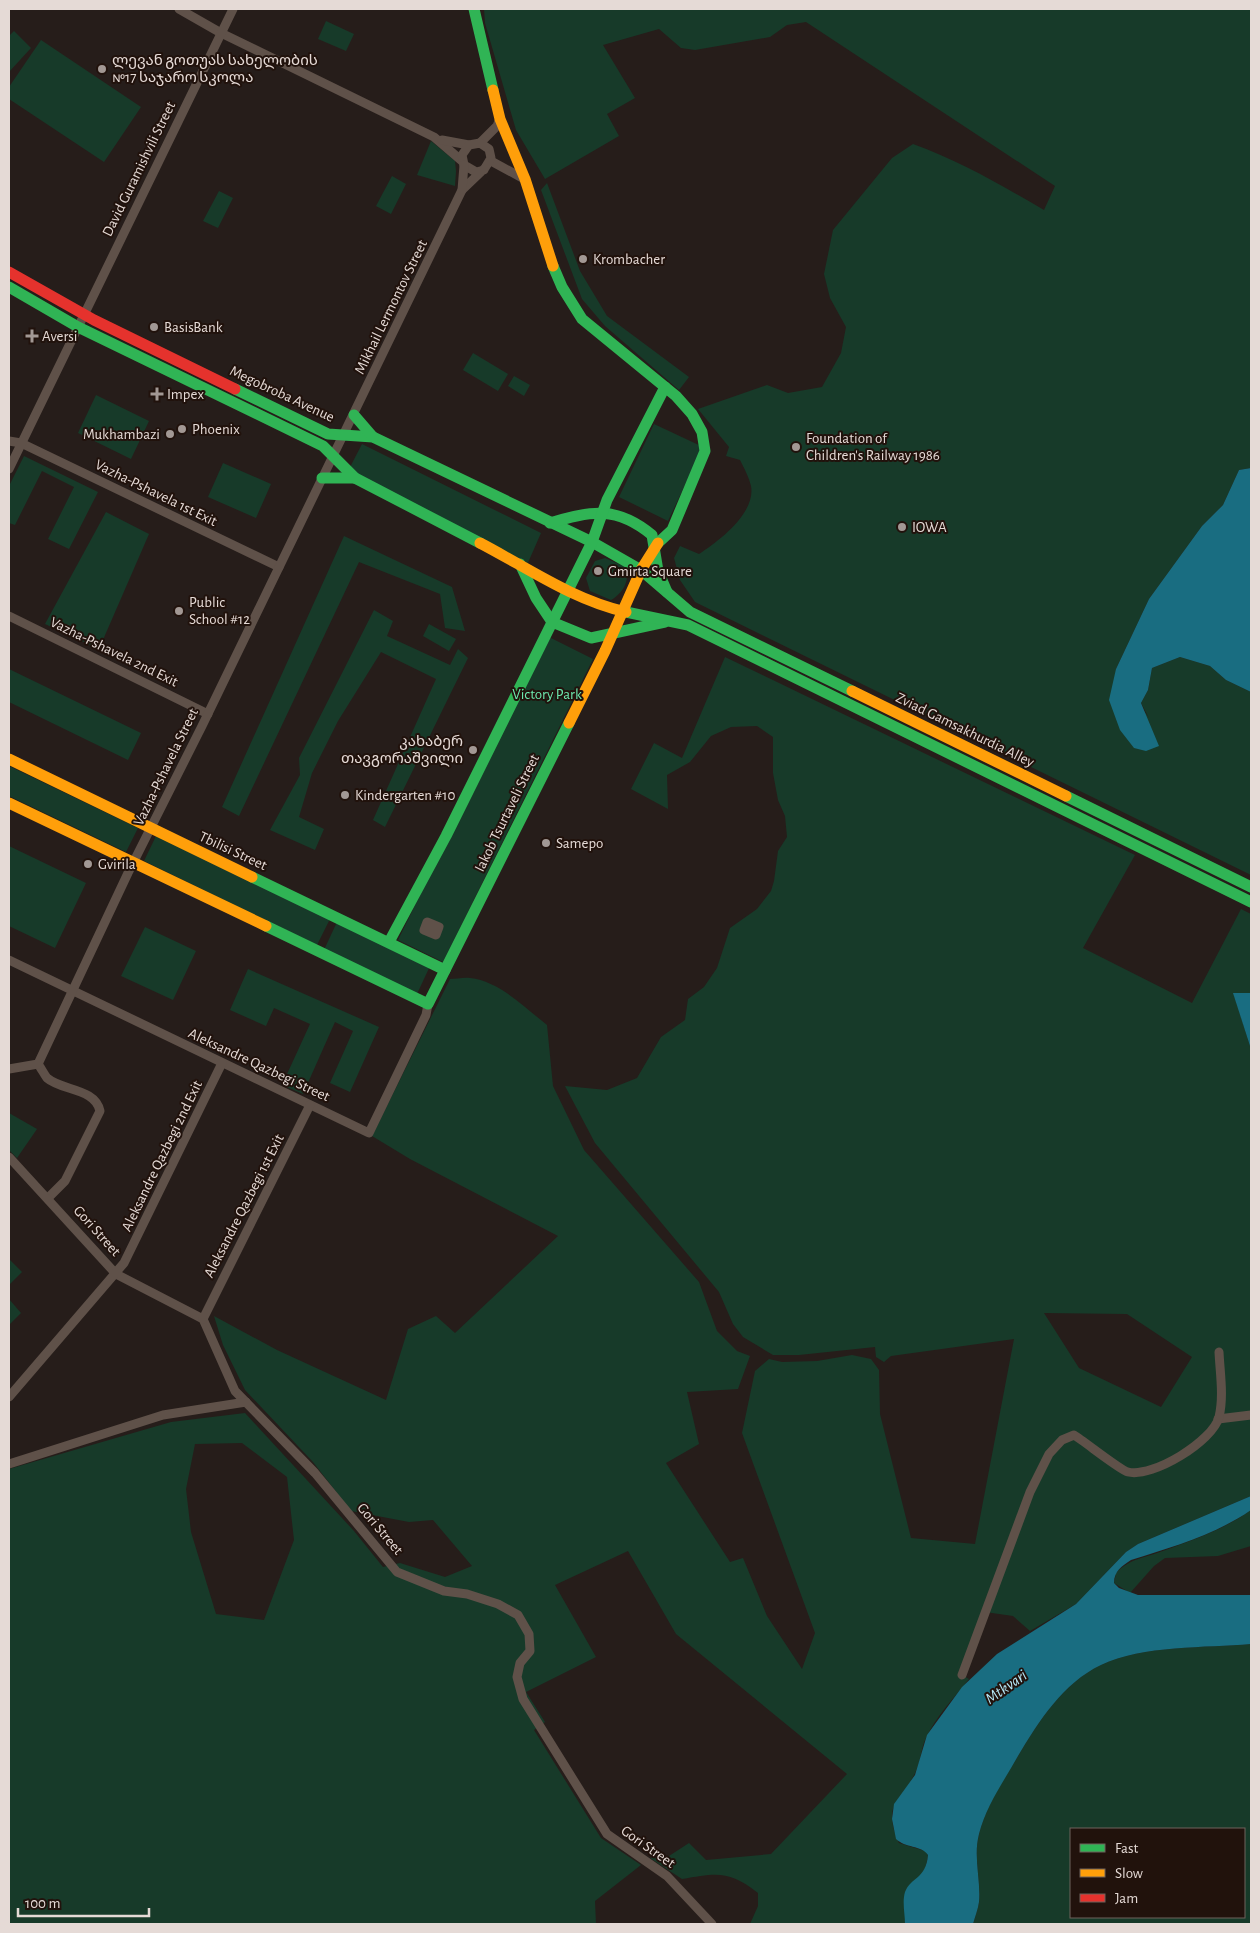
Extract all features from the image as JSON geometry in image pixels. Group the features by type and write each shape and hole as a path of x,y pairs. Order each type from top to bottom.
{"main road":[{"path":"474,9 500,118 526,180 553,262 564,288 582,319 665,387 690,412 704,433 706,442 705,451 672,530 655,546 641,570 612,635"},
{"name":"Megobroba Avenue","path":"9,272 84,315 328,434 374,437 550,523"},
{"name":"Megobroba Avenue","path":"9,286 78,327 310,440 334,456 355,478 520,564"},
{"path":"390,942 446,836 592,542 603,511 665,387"},
{"path":"354,415 374,437"},
{"path":"322,478 355,478"},
{"path":"550,523 576,515 603,511 623,516 642,526 652,535 658,571 669,596"},
{"path":"550,523 592,542 641,570 669,596"},
{"path":"520,564 586,601 622,611 672,621"},
{"path":"520,564 536,598 552,622 591,638 612,635 644,625 672,621"},
{"name":"Zviad Gamsakhurdia Alley","path":"669,596 690,612 1251,887"},
{"name":"Zviad Gamsakhurdia Alley","path":"672,621 688,625 1251,902"},
{"name":"Iakob Tsurtaveli Street","path":"428,1004 612,635"},
{"name":"Tbilisi Street","path":"9,759 445,970"},
{"path":"9,803 428,1004"}],"street":[{"path":"179,9 221,33 434,137 460,145 480,143 496,126 500,118"},
{"name":"David Guramishvili Street","path":"9,469 233,9"},
{"path":"434,137 476,172 484,170 490,161 488,149 480,143"},
{"path":"463,163 464,150 469,145"},
{"path":"490,161 526,180"},
{"name":"Mikhail Lermontov Street","path":"462,190 463,163"},
{"name":"Mikhail Lermontov Street","path":"334,456 462,190 484,170"},
{"name":"Vazha-Pshavela 1st Exit","path":"9,441 21,443 279,567"},
{"name":"Vazha-Pshavela Street","path":"38,1064 71,991 334,456"},
{"name":"Vazha-Pshavela 2nd Exit","path":"9,616 208,714"},
{"name":"Aleksandre Qazbegi Street","path":"9,960 369,1133 426,1014 428,1004"},
{"name":"Aleksandre Qazbegi 2nd Exit","path":"9,1397 124,1263 222,1063"},
{"path":"9,1069 38,1064 48,1078 90,1097 99,1104 100,1111 65,1181 48,1198"},
{"name":"Aleksandre Qazbegi 1st Exit","path":"202,1319 310,1105"},
{"name":"Gori Street","path":"9,1158 48,1198 116,1274 202,1319 236,1391 315,1473 397,1572 444,1591 467,1594 498,1604 518,1615 530,1634 530,1651 520,1664 516,1677 523,1699 607,1834 667,1876 712,1924"},
{"path":"962,1675 1030,1492 1049,1454 1062,1440 1074,1435 1128,1472 1148,1470 1172,1460 1200,1444 1218,1419 1220,1402 1219,1352"},
{"path":"9,1464 163,1415 246,1402"},
{"path":"1218,1419 1251,1414"}],"green space":[{"path":"484,9 1251,9 1251,468 1239,470 1223,505 1202,526 1149,599 1116,669 1149,718 1141,703 1148,690 1152,668 1180,657 1210,666 1226,680 1251,692 1251,875 695,602 680,580 674,558 680,546 699,554 726,534 742,516 751,496 751,486 740,460 726,456 729,447 698,409 767,385 788,393 822,387 841,353 846,327 830,298 824,274 833,230 892,158 913,144 964,166 1044,210 1055,186 806,22 787,25 770,37 695,50 681,48 659,29 603,45 635,98 607,114 619,136 545,179 516,130 485,23"},
{"path":"326,21 354,34 346,51 318,39"},
{"path":"14,31 31,48 9,72 9,36"},
{"path":"41,40 141,107 104,162 9,99 9,87"},
{"path":"431,141 455,161 455,186 417,175"},
{"path":"392,176 406,184 391,214 376,206"},
{"path":"547,183 580,271 607,316 689,377 679,390 605,326 582,299 541,190"},
{"path":"219,191 233,198 218,228 203,221"},
{"path":"473,353 508,374 498,391 463,370"},
{"path":"514,376 530,385 524,396 508,386"},
{"path":"96,395 149,421 131,459 78,433"},
{"path":"654,424 703,447 668,521 619,497"},
{"path":"362,444 541,533 527,565 348,471"},
{"path":"24,456 98,492 69,549 48,539 74,487 42,471 15,525 9,523 9,486"},
{"path":"223,463 271,484 256,518 208,497"},
{"path":"106,512 149,534 99,649 45,624"},
{"path":"344,536 452,587 465,631 445,628 440,594 359,562 239,816 222,807"},
{"path":"605,558 626,567 627,572 626,582 622,590 611,600 590,591 586,578 595,561"},
{"path":"374,610 393,621 387,636 450,665 458,649 468,658 385,827 373,820 436,679 381,652 338,721 312,773 299,817 324,829 315,850 270,830 300,775 299,758"},
{"path":"429,624 456,639 449,651 423,636"},
{"name":"Victory Park","path":"547,636 593,659 443,962 398,940"},
{"path":"725,657 1135,855 1083,948 1192,1003 1241,909 1251,914 1251,993 1234,994 1251,1049 1251,1496 1138,1544 1126,1552 1076,1604 1030,1631 1013,1616 985,1612 962,1675 969,1679 930,1730 924,1742 916,1771 893,1810 892,1819 899,1843 925,1851 928,1855 922,1877 905,1919 905,1924 750,1924 758,1906 758,1893 739,1880 722,1875 705,1875 682,1879 650,1858 669,1856 689,1843 706,1860 771,1854 847,1774 676,1634 628,1551 555,1585 596,1657 526,1692 545,1722 534,1730 601,1838 641,1865 595,1901 596,1924 9,1924 9,1469 171,1422 245,1413 354,1531 383,1567 400,1563 445,1577 472,1566 433,1520 409,1522 351,1511 313,1462 245,1390 223,1345 214,1316 277,1350 386,1400 408,1329 436,1316 455,1333 558,1236 410,1159 372,1136 450,979 470,978 491,984 511,996 547,1025 553,1086 584,1150 699,1282 717,1331 737,1351 750,1356 738,1389 687,1392 699,1444 666,1463 730,1562 743,1558 767,1616 802,1669 815,1633 742,1433 755,1371 769,1359 782,1362 817,1361 852,1355 871,1359 879,1370 880,1414 911,1538 975,1544 1014,1339 891,1356 884,1362 876,1357 875,1347 799,1355 773,1355 743,1337 733,1324 719,1292 595,1143 565,1086 607,1090 637,1078 661,1037 685,1020 688,999 704,987 717,968 730,928 757,909 771,891 778,851 787,837 785,816 778,800 773,773 773,737 757,726 731,727 711,736 690,762 667,775 668,809 631,789 654,743 682,758","holes":["1044,1313 1127,1314 1192,1357 1161,1407 1079,1368","242,1443 287,1477 294,1540 264,1620 216,1614 191,1532 186,1489 195,1444"]},
{"path":"9,669 141,733 128,760 9,702"},
{"path":"9,766 138,828 126,852 9,796"},
{"path":"156,836 330,919 317,945 144,861"},
{"path":"9,846 86,883 55,948 9,926"},
{"path":"337,922 430,966 417,994 324,950"},
{"path":"145,927 196,951 173,1000 121,976"},
{"path":"248,969 379,1027 350,1092 330,1083 353,1031 335,1022 303,1094 282,1085 310,1024 274,1008 266,1026 230,1010"},
{"path":"9,1113 37,1129 17,1158 9,1150"},
{"path":"9,1259 22,1272 9,1285"},
{"path":"9,1299 21,1313 9,1325"},
{"path":"1251,1510 1251,1546 1218,1556 1165,1558 1154,1566 1130,1593 1114,1583 1116,1573 1131,1562 1207,1534"},
{"path":"1251,1644 1251,1924 973,1924 979,1902 977,1843 982,1824 1001,1784 1043,1717 1075,1682 1101,1665 1136,1654 1175,1649"}],"water":[{"path":"1251,468 1251,692 1226,680 1210,666 1180,657 1152,668 1148,690 1141,703 1159,746 1146,751 1134,748 1120,730 1109,700 1116,669 1149,599 1202,526 1223,505 1239,470"},
{"path":"1233,993 1251,993 1251,1049"},
{"name":"Mtkvari","path":"1251,1496 1251,1510 1237,1519 1193,1540 1131,1560 1117,1572 1114,1583 1119,1588 1138,1595 1251,1595 1251,1644 1175,1649 1136,1654 1101,1665 1075,1682 1053,1704 1034,1730 1001,1784 986,1814 977,1843 979,1902 973,1924 905,1924 905,1892 924,1869 928,1855 896,1839 892,1819 894,1804 915,1775 927,1735 962,1687 997,1654 1076,1604 1126,1552 1138,1544"}],"traffic: fast":[{"path":"474,9 493,90"},
{"path":"553,266 562,287 582,319 676,396 692,414 702,432 705,451 672,530 658,543"},
{"path":"9,287 78,327 323,446 355,478 480,543"},
{"path":"389,942 446,836 592,542 607,500 665,387"},
{"path":"235,389 328,434 373,437 592,542 641,570 690,612 852,691"},
{"path":"354,415 373,437"},
{"path":"322,478 355,478"},
{"path":"550,523 578,515 603,513 627,519 639,526 652,535 658,571 667,592"},
{"path":"520,564 536,598 552,622 591,638 665,622"},
{"path":"626,612 688,625 1251,902"},
{"path":"266,926 428,1004 569,723"},
{"path":"1066,796 1251,887"},
{"path":"252,877 445,970"}],"traffic: slow":[{"path":"493,90 500,119 525,179 553,266"},
{"path":"480,543 588,600 626,612"},
{"path":"569,723 605,651 641,570 658,543"},
{"path":"852,691 1066,796"},
{"path":"9,759 252,877"},
{"path":"9,803 266,926"}],"traffic: jam":[{"path":"9,272 94,320 235,389"}],"place":[{"name":"ლევან გოთუას სახელობის №17 საჯარო სკოლა","path":"102,69"},
{"name":"Krombacher","path":"583,259"},
{"name":"BasisBank","path":"154,327"},
{"name":"Aversi","path":"32,336"},
{"name":"Impex","path":"157,394"},
{"name":"Phoenix","path":"182,429"},
{"name":"Mukhambazi","path":"170,434"},
{"name":"Foundation of Children's Railway 1986","path":"796,447"},
{"name":"IOWA","path":"902,527"},
{"name":"Gmirta Square","path":"598,571"},
{"name":"Public School #12","path":"179,611"},
{"name":"კახაბერ თავგორაშვილი","path":"473,750"},
{"name":"Kindergarten #10","path":"345,795"},
{"name":"Samepo","path":"546,843"},
{"name":"Gvirila","path":"88,864"}]}
